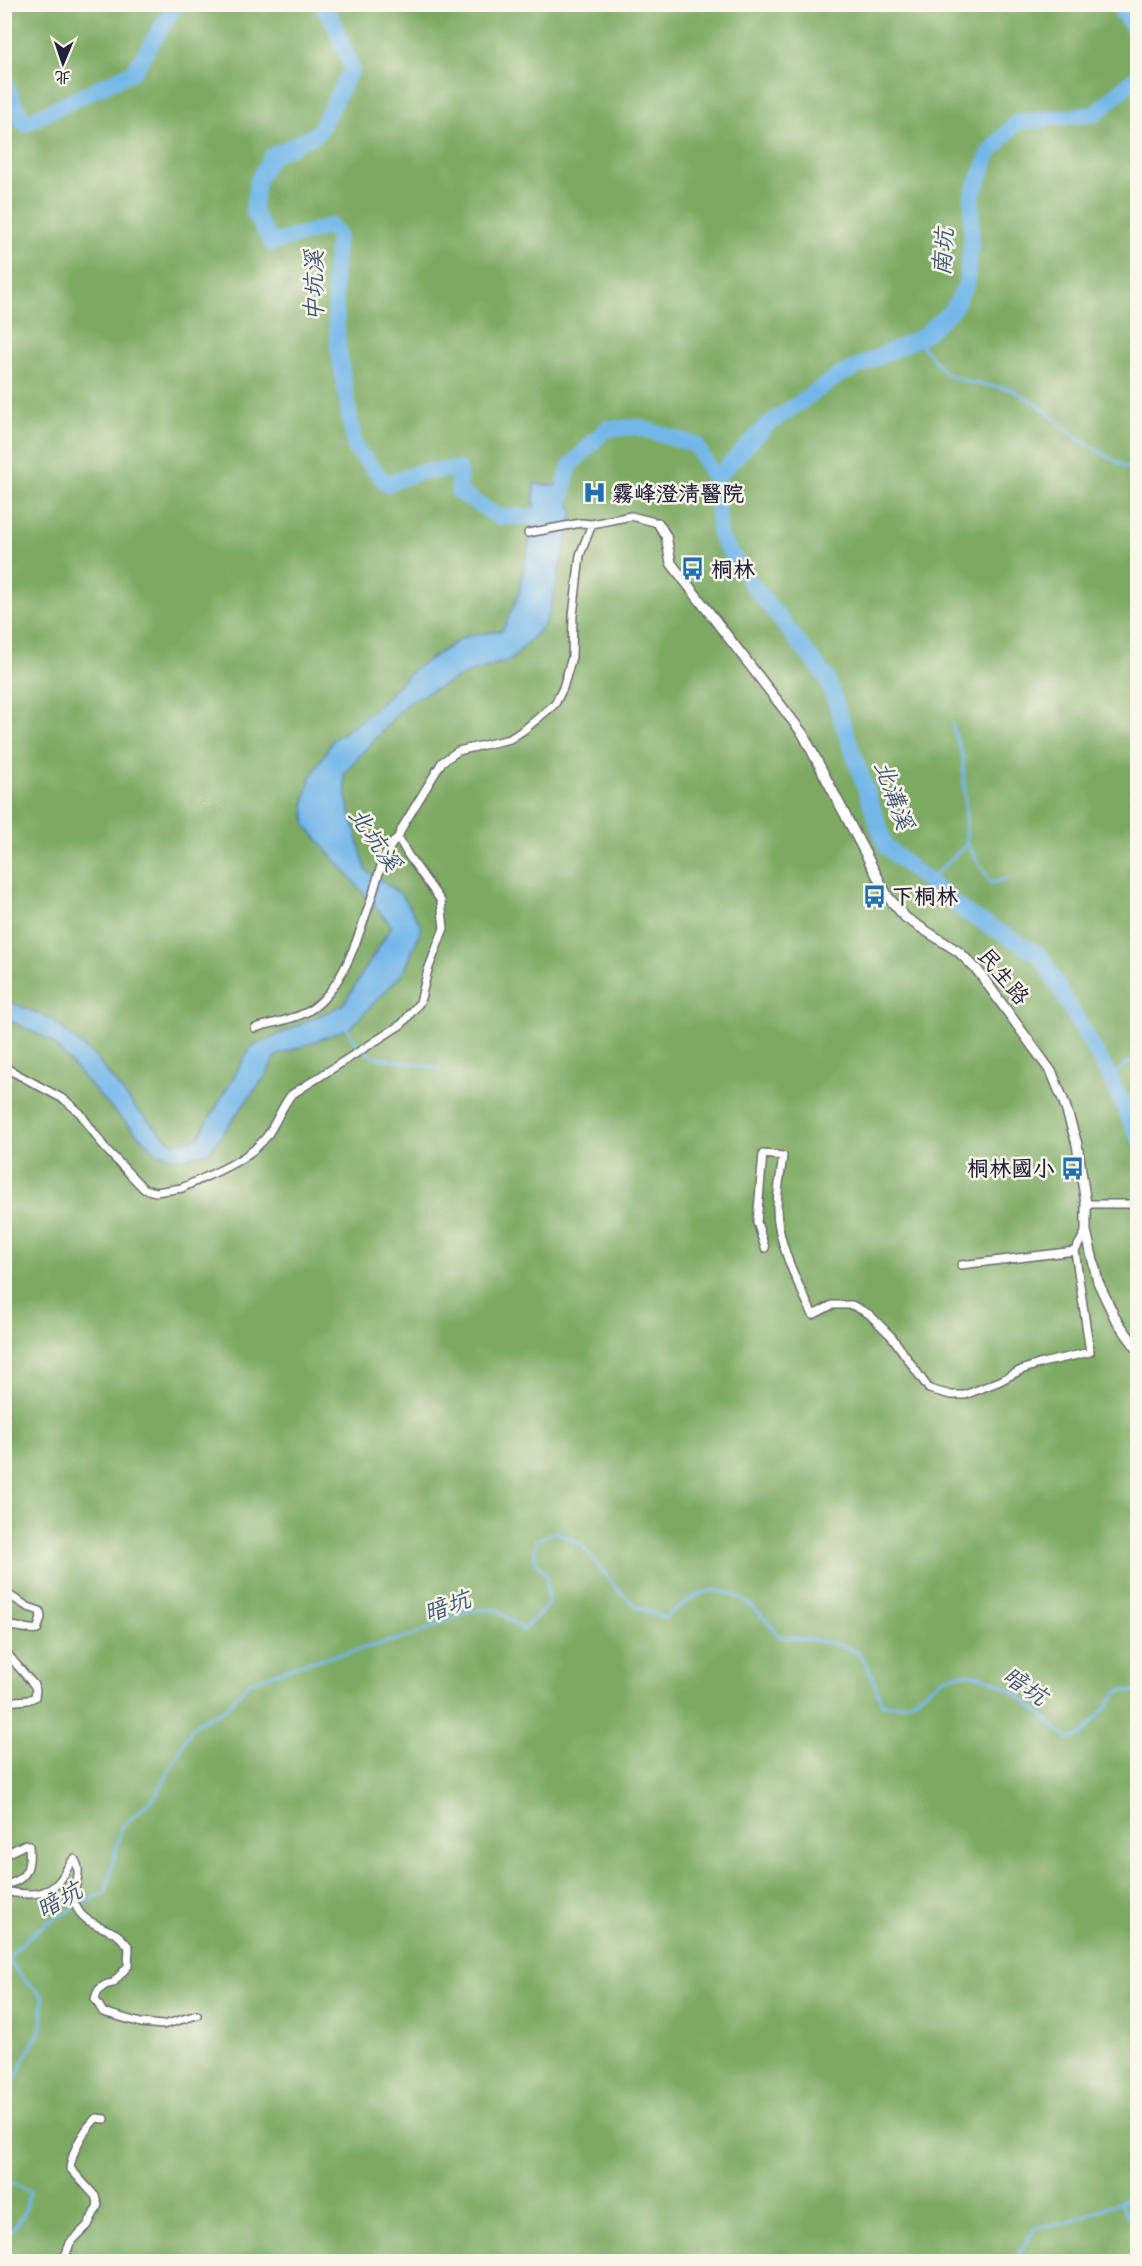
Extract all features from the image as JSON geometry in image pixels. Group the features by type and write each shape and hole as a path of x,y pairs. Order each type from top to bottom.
{"street":[{"path":"528,533 631,516 658,523"},
{"name":"民生路","path":"658,523 666,536 671,562 803,734 888,897 906,918 959,952 978,971 1052,1073 1077,1144 1086,1204 1086,1231 1098,1282 1126,1337 1137,1350"},
{"path":"255,1029 305,1013 324,1000 343,969 365,915 387,849 398,837 442,762 458,751 510,739 555,704 572,657 573,616 580,555 592,524"},
{"path":"4,1067 65,1100 80,1113 105,1148 144,1189 156,1192 182,1188 248,1155 267,1136 280,1110 291,1095 402,1024 420,1002 428,969 444,928 441,901 398,837"},
{"path":"765,1248 757,1222 763,1154 783,1156 777,1209 782,1237 799,1286 813,1315 832,1305 852,1305 869,1314 892,1337 929,1389 951,1395 965,1395 1021,1370 1090,1352 1075,1251 1086,1231"},
{"path":"1086,1204 1137,1204"},
{"path":"960,1265 1075,1251"},
{"path":"4,1592 28,1607 40,1611 41,1618 37,1630 4,1625"},
{"path":"4,1650 36,1690 35,1697 28,1700 4,1702"},
{"path":"4,1854 26,1844 29,1846 30,1859 25,1874 16,1883 4,1885"},
{"path":"4,1891 36,1894 52,1888 60,1881 74,1859 77,1862 78,1873 74,1902 79,1911 95,1925 116,1934 129,1947 128,1966 113,1983 106,1984 96,1993 95,2000 103,2012 141,2023 163,2025 197,2015"},
{"path":"63,2262 70,2243 88,2226 98,2205 95,2196 70,2168 72,2157 87,2128 96,2118 105,2119"}],"green space":[{"path":"5,5 1137,5 1137,2261 5,2261"}],"water":[{"name":"北坑溪","path":"534,484 563,486 573,513 550,610 544,625 512,659 466,674 408,702 344,773 347,801 366,870 402,895 422,927 404,972 350,1028 276,1056 266,1075 209,1152 181,1159 157,1153 111,1108 50,1040 5,1018 4,1000 50,1018 94,1056 138,1111 172,1143 198,1138 251,1047 343,1005 392,926 306,826 304,804 310,778 333,740 372,712 413,670 464,637 503,630 519,593 534,517"}],"waterway":[{"name":"中坑溪","path":"4,81 24,124 134,71 176,4"},
{"name":"中坑溪","path":"320,4 332,19 352,68 318,133 272,156 258,179 253,211 272,243 331,226 338,236 334,275 338,347 355,448 387,484 420,472 459,469 459,492 499,517 534,517 553,509"},
{"name":"南坑","path":"1124,4 1122,12 1138,33"},
{"name":"南坑","path":"715,479 767,425 838,376 923,336 953,309 966,285 971,246 972,196 990,152 1017,122 1095,114 1138,75"},
{"path":"916,339 947,375 972,383 1011,389 1041,407 1077,438 1126,467"},
{"name":"北溝溪","path":"560,508 569,467 606,429 637,427 696,445 715,479 720,537 751,583 827,678 886,847 965,912 1040,955 1110,1077 1138,1136"},
{"path":"928,881 967,844 963,757 952,726"},
{"path":"967,844 991,883 1008,879"},
{"path":"345,1026 355,1042 373,1057 439,1068"},
{"path":"1110,1077 1138,1056"},
{"name":"暗坑","path":"4,2087 15,2079 42,2028 43,1997 20,1975 8,1959 28,1937 40,1928 106,1892 121,1828 156,1796 190,1731 199,1722 224,1710 250,1682 299,1665 411,1636 472,1610 497,1610 523,1630 548,1605 547,1577 535,1560 535,1541 555,1532 581,1544 617,1589 637,1607 664,1618 698,1595 710,1591 721,1591 749,1604 779,1636 834,1644 854,1651 868,1666 882,1704 905,1704 945,1678 961,1674 978,1676 1012,1691 1043,1715 1068,1739 1081,1736 1119,1691 1138,1691"},
{"name":"暗坑","path":"4,2179 30,2192 23,2216 4,2240"},
{"path":"1014,2262 1035,2228 1066,2223 1138,2195"},
{"path":"1120,2203 1138,2231"}],"place":[{"name":"霧峰澄清醫院","path":"594,493"},
{"name":"桐林","path":"693,569"},
{"name":"下桐林","path":"874,896"},
{"name":"桐林國小","path":"1073,1168"}]}
